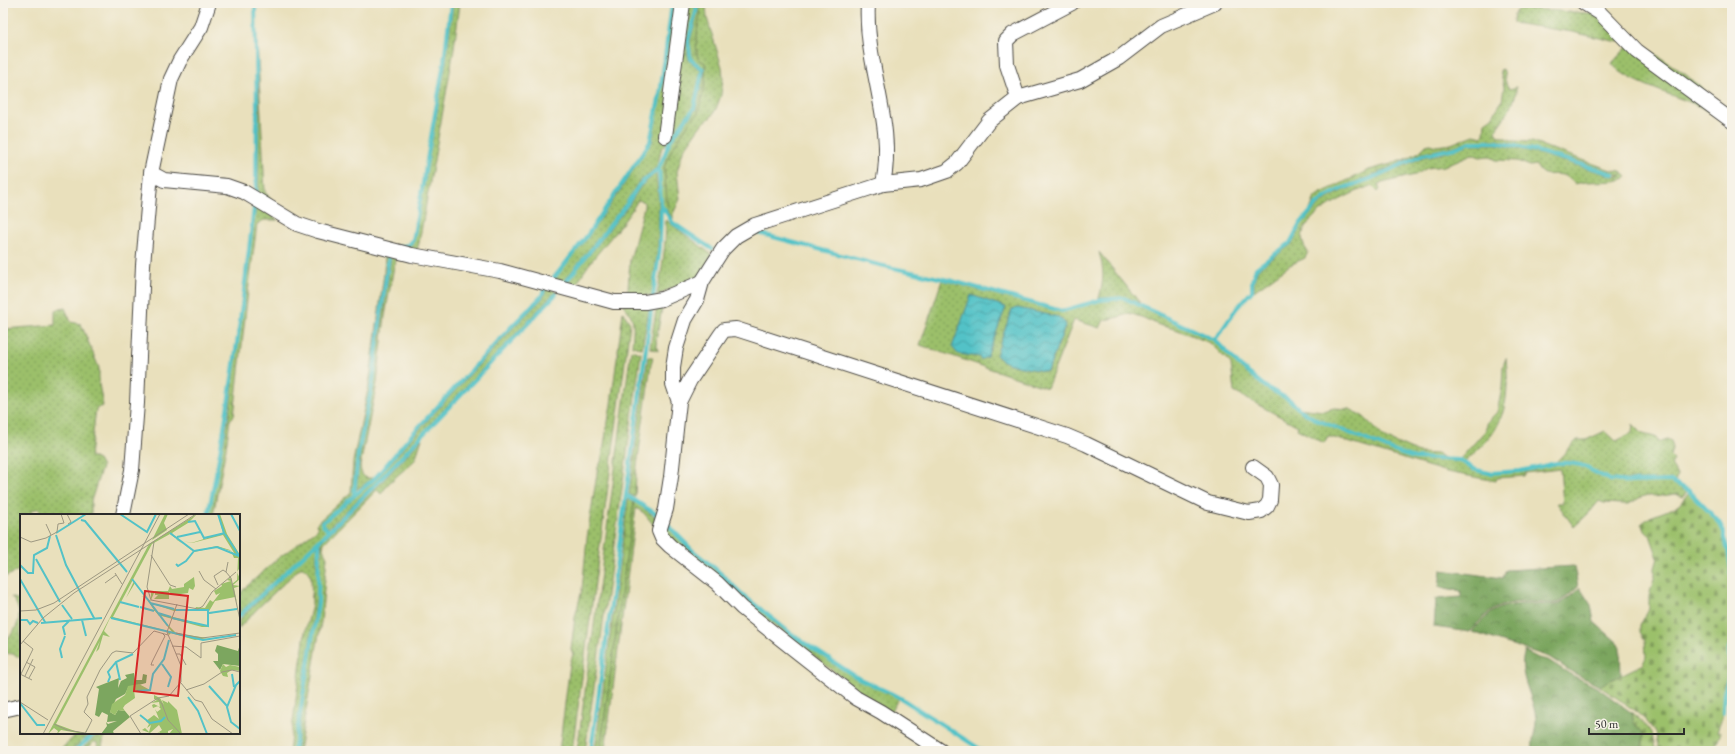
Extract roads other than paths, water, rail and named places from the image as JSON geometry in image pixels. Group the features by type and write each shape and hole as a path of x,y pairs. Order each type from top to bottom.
{"street":[{"path":"123,514 132,470 137,403 143,265 151,173 171,79 180,60 201,27 209,3"},
{"path":"665,136 683,3"},
{"path":"868,3 867,19 870,48 884,122 887,165 883,184"},
{"path":"1018,98 1007,65 1006,41 1013,34 1072,3"},
{"path":"679,402 674,384 673,367 676,348 685,320 697,300 702,282 723,249 736,236 755,225 883,184 921,180 947,171 957,163 989,121 1018,98 1080,80 1119,58 1161,26 1215,3"},
{"path":"1584,3 1600,13 1637,51 1732,121"},
{"path":"151,173 164,180 227,186 244,192 297,224 318,231 412,255 500,271 614,302 645,302 662,299 702,282"},
{"path":"941,751 881,712 856,698 742,608 717,583 692,565 662,538 659,531 666,509 671,477 679,402 690,380 724,330 736,329 1067,436 1208,503 1223,507 1249,513 1261,511 1267,506 1270,500 1271,485 1267,477 1253,467"},
{"path":"3,710 20,706"}],"water":[{"path":"971,295 1006,307 987,357 980,360 980,357 958,354 952,347"},
{"path":"1018,308 1059,317 1066,324 1048,371 1012,365 1000,359 996,355 1012,309"}],"waterway":[{"path":"255,3 257,109 256,195"},
{"path":"399,247 408,245 413,240 444,62 451,3"},
{"path":"553,279 586,237 650,142 660,94 672,3"},
{"path":"653,297 660,247 661,205 659,168 670,141 694,108 703,69 691,60 688,41 697,3"},
{"path":"1215,340 1236,309 1252,291 1252,281 1256,268 1290,243 1300,224 1315,206 1326,197 1341,189 1372,178 1423,155 1455,148 1470,142 1497,142 1533,150 1613,174"},
{"path":"565,283 626,205 639,185 659,168"},
{"path":"661,205 673,223 712,249"},
{"path":"208,514 216,477 234,361 254,207"},
{"path":"752,233 754,232 875,264 953,281 1062,311 1100,300 1124,298 1215,340 1240,366 1266,387 1290,400 1299,409 1315,419 1415,458 1460,460 1473,469 1489,473 1520,471 1556,463 1569,463 1581,465 1610,480 1630,482 1671,481 1688,490 1719,522 1724,532 1732,575"},
{"path":"354,495 358,454 373,381 389,256"},
{"path":"328,531 322,523 375,478 414,432 510,328 541,297 544,290"},
{"path":"240,615 319,541 377,483 556,294"},
{"path":"591,751 652,304"},
{"path":"626,495 658,515"},
{"path":"666,523 691,549 716,569 742,594 794,636 858,678 899,697 983,751"},
{"path":"294,751 318,603 319,541"},
{"path":"1723,713 1724,693 1730,672 1729,649 1732,640"},
{"path":"75,751 94,734"}]}
